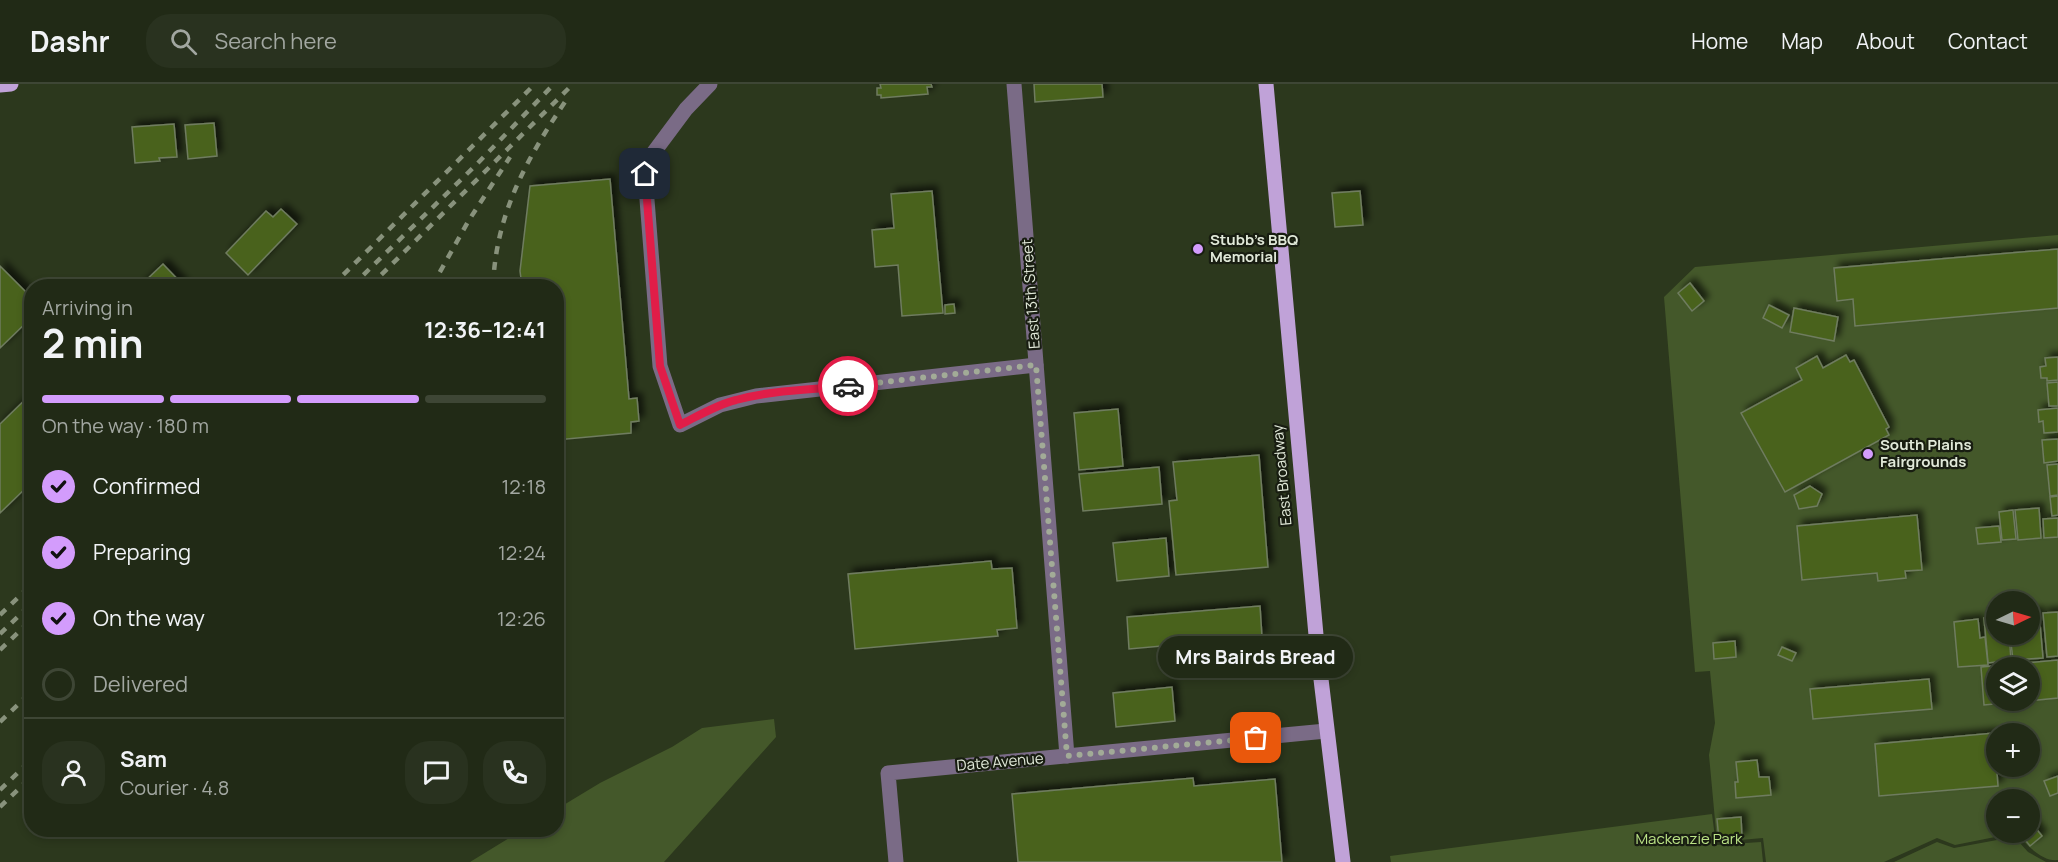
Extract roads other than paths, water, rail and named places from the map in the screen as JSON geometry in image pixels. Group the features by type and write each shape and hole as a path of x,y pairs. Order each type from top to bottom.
{"main road":[{"path":"0,85 11,84"},
{"name":"East Broadway","path":"1266,84 1299,464 1326,732 1343,862"}],"street":[{"path":"710,84 686,109 651,156 645,174 660,366 680,425 720,405 756,396 1036,365"},
{"name":"East 13th Street","path":"1014,84 1067,756"},
{"name":"Date Avenue","path":"896,862 888,772 1326,732"}],"railway":[{"path":"339,279 535,84"},
{"path":"359,279 476,165 554,84"},
{"path":"377,279 573,84"},
{"path":"494,279 500,234 516,187 539,143 567,99"},
{"path":"436,279 469,220 510,157"},
{"path":"0,615 24,592"},
{"path":"0,634 24,611"},
{"path":"0,650 24,627"},
{"path":"0,722 24,699"},
{"path":"0,790 24,767"},
{"path":"0,807 24,784"}],"place":[{"name":"Stubb's BBQ Memorial","path":"1198,249"},
{"name":"South Plains Fairgrounds","path":"1868,454"},
{"name":"Mrs Bairds Bread","path":"1256,738"}],"park label":[{"name":"Mackenzie Park","path":"1689,839"}]}
